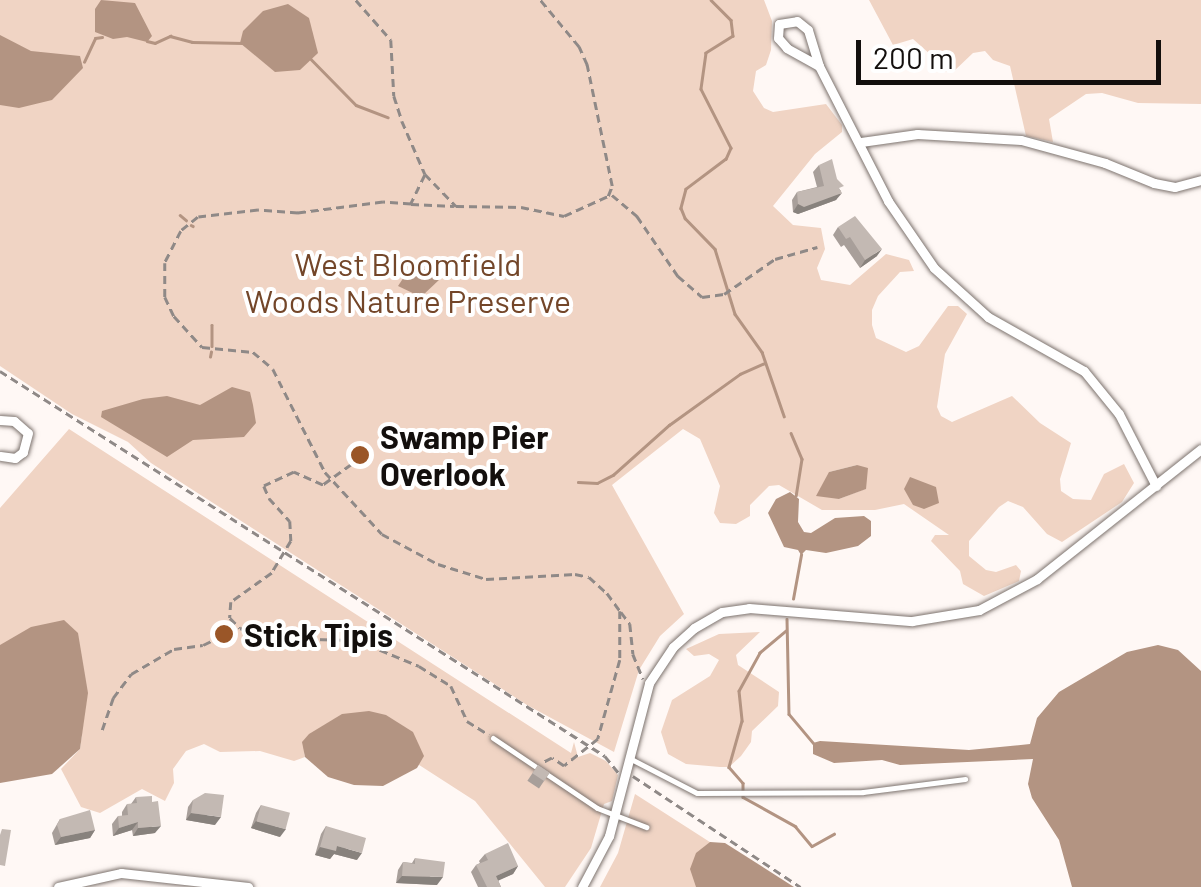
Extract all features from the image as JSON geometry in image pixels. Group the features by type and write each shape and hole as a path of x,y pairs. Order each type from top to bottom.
{"street":[{"path":"819,66 787,48 778,38 779,24 797,20 808,30 819,66 898,218 934,268 988,317 1084,371 1119,414 1156,486"},
{"path":"861,142 917,134 1020,140 1105,163 1154,182 1175,186 1201,180"},
{"path":"0,420 22,427 28,444 14,458 0,456"},
{"path":"582,887 601,856 615,815 649,683 673,646 722,612 749,608 912,621 979,610 1036,578 1201,449"},
{"path":"58,887 121,873 248,887"}],"lane":[{"path":"493,738 615,815 646,827"},
{"path":"628,758 697,794 862,792 965,779"}],"path":[{"path":"356,0 391,40 398,108 425,174 456,206"},
{"path":"540,0 579,47 588,65 611,194 637,216 692,291 702,297 724,294 775,258 817,247"},
{"path":"410,204 424,185 425,174"},
{"path":"611,194 564,216 522,208 382,202 298,213 258,210 207,214 181,231 165,263 165,296 187,333 206,349 244,350 262,356 284,383 330,480 370,524 438,564 499,580 575,574 589,577 630,624 637,667 649,683"},
{"path":"0,370 590,747 618,772"},
{"path":"362,457 318,484 288,472 263,488 292,528 284,554 272,573 230,604 228,615 240,628 277,639 330,636 356,640 419,666 451,686 466,720 493,738"},
{"path":"535,766 548,758 564,766 598,739 620,660 620,611"},
{"path":"102,730 113,698 130,674 174,649 202,644 240,628"},
{"path":"580,742 580,752"},
{"path":"632,776 801,887"}],"green space":[{"name":"West Bloomfield Woods Nature Preserve","path":"0,0 764,0 772,21 771,50 766,65 756,71 753,91 764,108 773,112 826,104 842,125 842,132 815,154 773,206 793,225 821,228 825,249 817,268 821,280 850,285 886,254 909,260 914,271 900,272 878,296 872,310 872,325 876,338 906,352 919,346 948,306 958,306 967,314 945,354 937,407 941,416 952,422 1012,396 1040,423 1071,443 1060,479 1061,491 1073,499 1091,500 1104,474 1124,464 1134,483 1122,502 1062,542 1047,534 1023,507 1008,501 999,507 969,541 969,556 986,570 996,572 1016,565 1021,571 1019,581 984,596 963,584 960,571 931,541 935,535 949,535 904,504 875,510 822,510 779,485 769,486 750,505 750,516 736,524 720,523 714,513 720,486 700,439 683,429 612,485 684,614 660,636 639,670 614,752 527,705 151,463 128,442 72,414 0,366","holes":["857,465 865,489 839,499 829,472"]},
{"path":"869,0 1201,0 1201,104 1138,103 1102,93 1086,94 1049,119 1053,142 1026,136 1010,66 993,60 985,51 973,53 953,72 943,72 940,63 913,39 893,45"},
{"path":"69,429 571,753 574,742 578,757 590,753 606,761 618,775 612,801 604,804 591,848 565,887 545,887 475,801 399,752 304,752 305,757 294,761 260,751 220,752 204,744 186,751 173,769 174,783 165,801 142,789 100,813 81,807 61,769 80,749 82,734 0,714 0,508"},
{"path":"760,632 736,655 738,665 779,692 778,706 752,731 751,742 741,756 729,767 720,767 686,764 668,754 661,732 672,700 710,676 719,660 709,654 694,656 686,649 719,634"},
{"path":"635,794 780,887 600,887 618,853"}],"shaded area":[{"path":"101,0 135,3 152,36 147,42 127,37 113,39 95,32 95,9"},
{"path":"288,4 309,18 318,53 300,70 275,72 240,43 243,31 263,11"},
{"path":"0,35 31,51 80,56 83,68 52,100 19,108 0,105"},
{"path":"428,268 439,273 440,279 421,297 398,286 404,277"},
{"path":"232,387 250,392 256,423 244,437 193,440 167,457 101,417 102,411 167,396 200,405"},
{"path":"857,465 868,468 866,489 839,499 816,496 829,472"},
{"path":"910,477 936,487 939,503 924,509 913,505 904,489"},
{"path":"790,492 799,499 798,522 804,532 811,533 835,518 864,516 871,521 871,536 858,546 826,553 806,550 801,555 798,550 784,547 768,513 776,499"},
{"path":"64,620 78,633 88,693 80,749 52,774 0,783 0,645 31,627"},
{"path":"1158,645 1178,650 1201,671 1201,887 1072,887 1059,840 1032,798 1028,784 1033,759 900,765 882,760 834,763 813,754 813,743 820,741 969,750 1030,744 1037,718 1059,692 1127,652"},
{"path":"369,711 386,715 413,732 424,756 417,768 383,786 354,785 328,777 305,757 302,742 309,734 342,714"},
{"path":"710,842 725,843 794,887 696,887 690,869 696,853"}],"building":[{"path":"832,159 837,179 844,186 839,188 842,193 804,207 798,204 797,192 824,186 819,165"},
{"path":"855,216 882,249 865,260 838,227"},
{"path":"538,765 550,773 544,781 532,773"},
{"path":"205,793 224,795 221,817 191,813 193,800"},
{"path":"152,796 152,802 158,801 161,826 138,828 138,822 119,828 118,816 128,815 127,804 137,803 136,797"},
{"path":"261,805 290,813 286,829 257,821"},
{"path":"90,810 95,830 61,837 57,825 60,819"},
{"path":"326,826 366,838 362,853 337,846 336,851 320,847"},
{"path":"2,829 11,830 5,866 0,865"},
{"path":"508,843 518,866 496,876 501,887 487,887 476,865 488,860 485,854"},
{"path":"415,858 445,862 443,877 402,876 403,862 415,864"}],"waterway":[{"path":"711,0 731,20 733,36 706,53 701,89 731,148 726,159 686,189 681,208 685,218 715,249 735,314 762,352 784,416"},
{"path":"147,41 155,43 170,36 192,42 243,43"},
{"path":"84,62 95,38 102,37"},
{"path":"311,59 356,105 388,117"},
{"path":"180,215 186,220"},
{"path":"212,325 212,346"},
{"path":"210,357 211,352"},
{"path":"578,482 597,483 613,475 669,425 740,374 765,363"},
{"path":"791,433 802,459 796,496"},
{"path":"793,599 801,555"},
{"path":"787,619 789,714 813,743"},
{"path":"786,631 760,653 739,691 742,721 729,767 743,783 743,797 795,826 812,846 834,834"}],"place":[{"name":"Swamp Pier Overlook","path":"360,455"},
{"name":"Stick Tipis","path":"224,634"}]}
